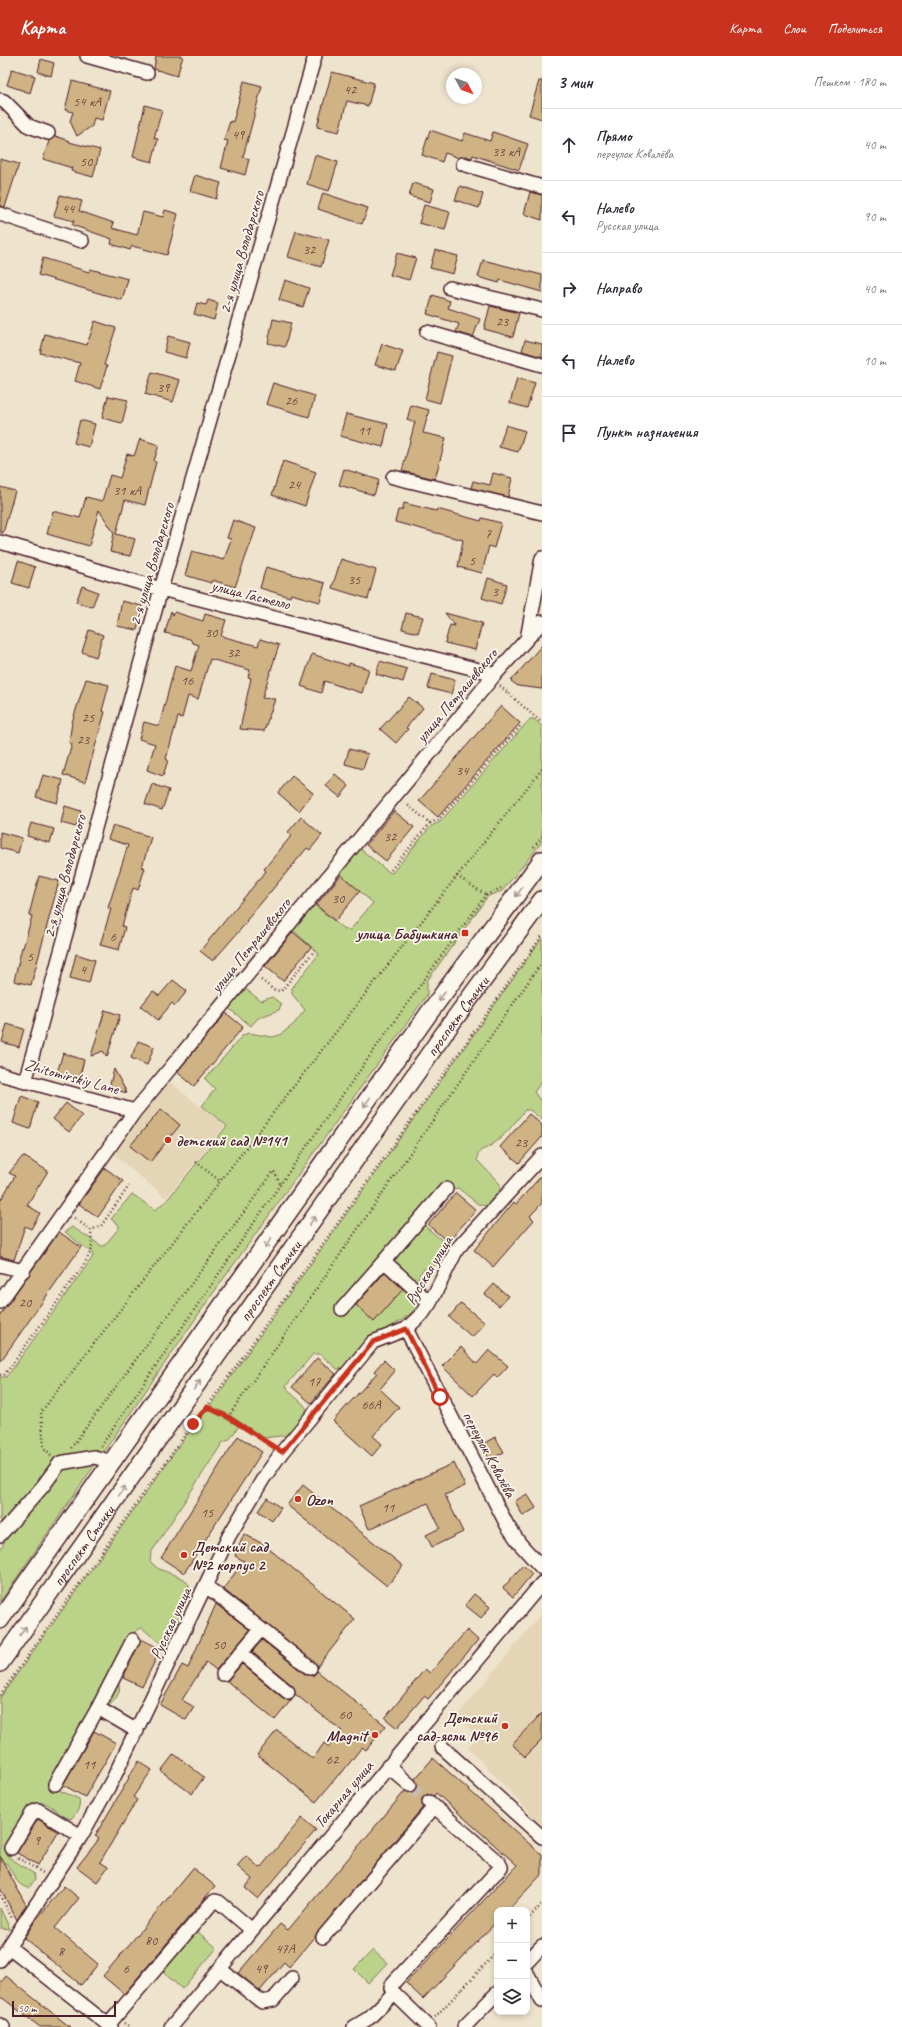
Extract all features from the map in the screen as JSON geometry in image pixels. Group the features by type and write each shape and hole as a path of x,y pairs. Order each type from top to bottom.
{"main road":[{"name":"проспект Стачки","path":"0,1620 429,1013 537,854"},
{"name":"проспект Стачки","path":"0,1663 450,1025 542,900"}],"street":[{"path":"87,56 147,73"},
{"name":"2-я улица Володарского","path":"25,1082 161,589 315,56"},
{"path":"0,100 4,101 29,126 48,133"},
{"path":"463,164 542,187"},
{"path":"0,214 82,241"},
{"path":"450,288 542,310"},
{"path":"427,332 542,365"},
{"path":"393,477 542,513"},
{"name":"улица Гастелло","path":"0,542 161,589 493,676"},
{"path":"527,639 542,558"},
{"name":"улица Петрашевского","path":"0,1302 135,1111 396,796 493,676 542,622"},
{"name":"Zhitomirskiy Lane","path":"0,1074 135,1111"},
{"name":"Русская улица","path":"0,1960 54,1880 113,1779 229,1536 245,1507 282,1452 373,1342 406,1329 415,1322 430,1303 457,1249 542,1156"},
{"path":"342,1309 446,1188"},
{"path":"384,1261 430,1303"},
{"path":"0,1265 23,1271"},
{"name":"переулок Ковалёва","path":"406,1329 507,1525 520,1544 542,1568"},
{"path":"0,1535 43,1486 60,1463 94,1457 113,1462"},
{"name":"Токарная улица","path":"171,2027 542,1583"},
{"path":"206,1586 310,1668"},
{"path":"223,1674 261,1629"},
{"path":"55,1784 98,1708 133,1640"},
{"path":"241,1653 288,1692"},
{"path":"98,1708 137,1731"},
{"path":"442,1747 542,1837"},
{"path":"388,1766 410,1786"},
{"path":"323,1937 432,1804 499,1863 501,1867 393,1983 391,1988 394,1993 428,2026"},
{"path":"10,1848 33,1812 38,1810 81,1836"},
{"path":"9,1947 109,2026 215,1901 219,1902 252,1930"},
{"path":"530,1959 542,1946"},
{"path":"220,1969 262,2002 273,2000 292,1978"},
{"path":"530,1979 542,2001"},
{"path":"354,2027 369,2018 394,1993"},
{"path":"464,2027 494,1996"}],"path":[{"path":"493,676 542,723"},
{"path":"391,870 430,824 438,820 522,724"},
{"path":"280,1184 274,1171 60,1463 44,1448 42,1412 457,876 542,770"},
{"path":"396,796 430,824"},
{"path":"537,854 542,837"},
{"path":"457,876 486,894"},
{"path":"94,1457 280,1184 399,1014 486,894 500,889 504,884"},
{"path":"0,1695 542,936"},
{"path":"251,972 274,990 281,991 315,950"},
{"path":"228,1417 542,962"},
{"path":"196,1162 220,1181"},
{"path":"91,1230 100,1226 129,1186"},
{"path":"64,1211 91,1230"},
{"path":"0,1375 4,1375 9,1370 85,1263 92,1249 91,1230"},
{"path":"207,1407 228,1417 282,1452"},
{"path":"10,1848 11,1854 54,1880"},
{"path":"0,1895 19,1932"},
{"path":"530,1917 542,1904"},
{"path":"428,2026 494,1955"}],"shaded area":[{"name":"детский сад №141","path":"168,1081 225,1126 166,1198 113,1154"},
{"name":"Детский сад-ясли №96","path":"542,1613 542,1826 468,1747 478,1737 457,1716"}],"green space":[{"path":"530,719 534,719 542,726 542,842 502,891 488,896 427,981 427,995 214,1292 0,1602 0,1550 5,1538 5,1530 0,1519 0,1377 6,1377 11,1371 92,1258 93,1254 65,1232 72,1227 104,1246 119,1228 119,1225 111,1219 132,1194 155,1210 167,1200 227,1126 202,1106 215,1089 205,1079 243,1035 249,1033 272,1037 280,1035 293,1025 305,1010 292,994 292,988 319,954 291,928 312,903 344,929 350,930 373,903 337,871 358,847 386,870 391,873 393,872 431,826 440,822"},
{"path":"542,938 542,1081 534,1092 542,1103 542,1120 530,1110 525,1110 500,1139 478,1154 477,1160 500,1184 500,1191 486,1206 478,1204 458,1188 453,1189 425,1222 425,1226 446,1244 447,1252 439,1262 424,1269 420,1274 418,1279 425,1287 423,1297 419,1305 405,1318 368,1342 344,1369 337,1369 320,1354 313,1354 286,1386 305,1406 309,1415 288,1435 264,1438 229,1415 210,1406"},
{"path":"242,986 261,1001 272,997 281,1004 279,1010 258,1018 251,1026 226,1006"},
{"path":"208,1409 239,1426 229,1440 223,1442 151,1553 150,1561 157,1568 184,1579 189,1585 189,1595 170,1641 165,1643 159,1642 142,1628 131,1635 123,1647 112,1672 118,1682 119,1687 117,1697 110,1705 85,1722 50,1779 50,1785 79,1799 78,1810 71,1819 63,1816 48,1804 38,1803 22,1820 6,1849 7,1856 33,1873 35,1879 29,1888 24,1887 15,1878 6,1863 0,1863 0,1698 194,1425"},
{"path":"0,1908 10,1929 0,1928"},
{"path":"197,1931 217,1948 182,1989 163,1972"},
{"path":"373,1950 387,1963 368,1983 354,1969"}],"building":[{"path":"156,56 183,56 177,76 154,69"},
{"path":"41,59 54,63 51,76 38,72"},
{"path":"12,69 35,76 30,93 7,85"},
{"path":"332,72 374,83 368,106 347,101 339,132 317,127"},
{"path":"72,81 110,91 102,120 94,118 92,126 77,136 70,121 73,112 65,110"},
{"path":"244,81 262,86 243,157 249,159 245,175 221,168 228,141 224,140 230,121 233,122"},
{"path":"539,81 542,81 542,119 529,115"},
{"path":"145,105 162,110 154,138 158,139 152,162 133,157"},
{"path":"430,130 462,141 465,133 490,141 493,132 528,144 519,170 473,155 472,158 465,156 459,158 445,153 442,162 422,155"},
{"path":"55,136 70,141 69,142 100,150 93,177 71,171 72,168 43,159 49,141"},
{"path":"315,155 338,162 329,191 307,184"},
{"path":"0,159 19,164 5,207 0,206"},
{"path":"195,175 221,183 216,199 190,191"},
{"path":"413,183 434,189 430,202 409,196"},
{"path":"460,186 483,194 479,208 455,200"},
{"path":"530,192 542,195 542,220 524,214"},
{"path":"323,193 368,208 362,224 318,209"},
{"path":"60,195 82,201 79,211 114,223 112,228 137,235 143,212 163,217 165,210 178,214 167,255 132,246 130,250 111,244 112,239 72,225 74,221 54,216"},
{"path":"424,205 450,212 445,230 419,223"},
{"path":"296,231 329,240 321,267 288,257"},
{"path":"435,250 458,256 453,274 430,268"},
{"path":"397,253 416,258 409,280 390,275"},
{"path":"43,258 89,272 90,269 128,279 122,300 38,275"},
{"path":"483,260 542,275 542,292 500,280 499,283 478,277"},
{"path":"285,280 309,288 303,307 279,300"},
{"path":"433,295 450,301 448,308 480,319 473,337 456,332 459,324 427,314"},
{"path":"208,300 218,303 214,320 194,314 197,303 206,305"},
{"path":"490,306 519,313 513,337 484,329"},
{"path":"273,319 291,323 285,347 268,343"},
{"path":"95,321 116,328 104,365 107,366 100,389 75,381 80,363 40,353 45,334 87,345"},
{"path":"168,336 190,342 186,358 164,352"},
{"path":"525,340 542,344 542,357 522,351"},
{"path":"382,344 403,351 396,371 375,365"},
{"path":"437,352 452,356 440,403 425,399"},
{"path":"152,372 180,380 173,402 145,394"},
{"path":"517,378 535,383 527,408 510,403"},
{"path":"273,383 315,396 309,417 266,404"},
{"path":"108,396 128,400 122,423 102,418"},
{"path":"411,405 429,410 423,433 446,438 435,479 402,471 415,422 407,420"},
{"path":"346,414 388,424 383,447 340,436"},
{"path":"80,420 95,424 89,447 74,443"},
{"path":"506,425 525,431 518,452 499,447"},
{"path":"140,439 159,445 154,461 156,462 145,505 125,500 116,534 135,539 130,556 110,552 114,533 99,510 89,546 47,534 53,511 80,518 86,497 102,501 110,475 120,478 127,454 134,456"},
{"path":"283,461 316,472 305,506 272,495"},
{"path":"344,469 379,480 374,495 339,485"},
{"path":"493,473 512,478 508,497 471,488 473,481 490,485"},
{"path":"0,487 15,491 3,533 0,532"},
{"path":"404,503 436,511 437,509 481,521 482,518 501,523 494,548 489,546 482,573 458,567 463,540 395,522 398,510 402,510"},
{"path":"233,520 256,528 235,587 212,580 211,583 185,575 192,551 224,560 231,539 227,538"},
{"path":"341,559 376,570 368,599 332,588"},
{"path":"18,561 35,567 29,588 12,583"},
{"path":"266,567 325,583 320,602 291,594 290,597 260,588"},
{"path":"488,578 507,584 501,604 482,598"},
{"path":"82,586 98,592 92,607 76,602"},
{"path":"122,601 142,606 137,630 117,626"},
{"path":"171,611 173,615 174,612 203,621 205,614 226,620 221,636 258,646 260,639 279,645 262,698 275,699 264,731 240,729 251,678 248,677 250,670 210,659 198,699 188,696 182,718 178,717 166,759 168,760 163,776 147,770 155,744 139,739 144,722 159,726 175,666 191,671 199,645 193,643 190,639 165,633"},
{"path":"406,613 423,617 418,633 402,629"},
{"path":"445,613 482,623 475,650 445,643 450,625 455,626"},
{"path":"89,630 103,635 96,657 82,652"},
{"path":"542,645 542,689 518,686 511,681"},
{"path":"312,654 349,666 349,663 369,669 362,693 324,681 321,693 301,686"},
{"path":"380,661 407,669 403,682 376,674"},
{"path":"432,674 455,680 451,694 428,688"},
{"path":"86,679 109,685 102,711 105,712 85,782 63,775 72,744 69,743 72,722"},
{"path":"409,697 423,708 406,728 408,729 396,743 380,729"},
{"path":"501,706 520,723 438,817 419,801"},
{"path":"349,749 368,754 363,769 345,764"},
{"path":"335,774 349,786 340,797 326,786"},
{"path":"43,775 63,780 57,803 36,797"},
{"path":"292,776 313,793 299,811 278,793"},
{"path":"152,784 169,790 162,810 145,804"},
{"path":"65,806 81,811 76,827 61,823"},
{"path":"394,811 414,827 386,861 366,845"},
{"path":"301,817 322,835 310,850 307,848 213,961 200,951 266,871 264,869 292,835 288,832"},
{"path":"31,823 54,829 50,843 27,836"},
{"path":"113,825 151,837 142,867 145,868 138,890 133,888 122,926 125,927 119,950 100,945 111,909 108,908 128,845 108,839"},
{"path":"0,832 22,838 18,853 0,848"},
{"path":"341,875 360,891 335,921 316,905"},
{"path":"39,876 59,881 31,985 14,981 22,947 23,948 32,916 29,915"},
{"path":"293,932 311,947 283,981 265,966"},
{"path":"76,954 95,960 89,983 70,978"},
{"path":"173,980 187,991 175,1006 172,1003 158,1020 141,1006 153,991 159,996"},
{"path":"105,1010 120,1015 107,1057 103,1051 91,1056"},
{"path":"226,1013 243,1027 194,1086 177,1072"},
{"path":"7,1024 24,1029 19,1047 2,1042"},
{"path":"138,1041 154,1047 147,1065 131,1058"},
{"path":"63,1053 84,1060 79,1079 57,1073"},
{"path":"114,1069 127,1093 109,1088"},
{"path":"21,1096 38,1102 30,1129 13,1123"},
{"path":"66,1103 82,1116 69,1132 53,1119"},
{"path":"161,1109 180,1125 150,1162 130,1146"},
{"path":"529,1114 542,1125 542,1137 519,1163 500,1147"},
{"path":"23,1156 48,1171 27,1205 40,1213 31,1229 25,1226 14,1260 0,1256 0,1201 15,1176 9,1173"},
{"path":"105,1168 123,1181 98,1217 79,1204"},
{"path":"542,1175 542,1203 530,1216 534,1220 493,1267 474,1250 514,1202 516,1204"},
{"path":"456,1193 476,1210 448,1242 428,1225"},
{"path":"59,1232 81,1247 0,1362 0,1315"},
{"path":"385,1272 403,1289 374,1322 356,1305"},
{"path":"494,1284 508,1296 499,1306 485,1294"},
{"path":"461,1303 485,1323 472,1337 449,1317"},
{"path":"461,1347 477,1364 489,1350 508,1366 497,1378 494,1374 473,1396 442,1366"},
{"path":"317,1358 336,1374 311,1403 292,1387"},
{"path":"384,1360 395,1371 380,1389 399,1407 373,1436 382,1444 372,1456 333,1421 377,1373 374,1371"},
{"path":"238,1436 262,1452 184,1573 161,1558"},
{"path":"495,1437 504,1452 490,1460 481,1445"},
{"path":"454,1463 465,1486 445,1495 463,1532 432,1547 426,1535 440,1528 428,1503 369,1529 359,1506"},
{"path":"303,1485 403,1566 387,1586 287,1505"},
{"path":"527,1494 536,1508 523,1516 515,1501"},
{"path":"267,1498 281,1508 272,1521 258,1511"},
{"path":"244,1534 263,1544 355,1619 318,1666 223,1589 244,1561 235,1556"},
{"path":"523,1565 532,1574 513,1597 503,1588"},
{"path":"474,1594 490,1607 481,1618 465,1605"},
{"path":"216,1604 250,1630 216,1670 206,1662 182,1700 194,1707 186,1720 160,1705 182,1665 188,1668"},
{"path":"467,1630 478,1640 428,1699 424,1696 397,1728 385,1718 425,1669 430,1673"},
{"path":"141,1639 161,1649 142,1687 123,1678"},
{"path":"262,1640 305,1674 313,1676 317,1671 386,1726 366,1750 362,1747 316,1802 257,1755 277,1730 313,1759 324,1743 329,1747 342,1731 295,1694 293,1686 252,1652"},
{"path":"242,1664 283,1698 287,1700 292,1699 275,1720 228,1682 228,1680"},
{"path":"542,1713 542,1740 525,1757 512,1744"},
{"path":"94,1731 116,1743 85,1797 63,1785"},
{"path":"174,1754 204,1777 192,1794 161,1771"},
{"path":"433,1758 542,1855 542,1874 511,1907 494,1907 494,1924 423,1999 406,1983 517,1865 436,1793 434,1796 427,1794 421,1800 423,1807 289,1967 284,1962 260,1991 238,1973 280,1924 288,1930 405,1791 412,1793 416,1790 418,1786 415,1779"},
{"path":"139,1761 152,1770 133,1797 137,1800 100,1862 108,1867 97,1882 77,1867 99,1839 95,1836 129,1778 128,1777"},
{"path":"302,1818 316,1830 258,1899 245,1888 252,1879 237,1866 246,1856 260,1868"},
{"path":"38,1819 58,1832 38,1865 17,1853"},
{"path":"0,1856 26,1905 17,1920 0,1888"},
{"path":"193,1868 215,1886 124,1994 103,1976"},
{"path":"64,1886 79,1898 55,1928 98,1964 81,1985 24,1938 35,1921"},
{"path":"6,1976 70,2027 40,2027 0,1996 0,1984"}],"tunnel":[{"path":"410,1785 429,1802"}],"place":[{"name":"улица Бабушкина","path":"465,933"},
{"name":"детский сад №141","path":"168,1140"},
{"name":"Ozon","path":"298,1499"},
{"name":"Детский сад №2 корпус 2","path":"184,1555"},
{"name":"Детский сад-ясли №96","path":"505,1726"},
{"name":"Magnit","path":"375,1735"}],"route":[{"path":"193,1424 207,1407 228,1417 282,1452 373,1342 406,1329 440,1397"}]}
